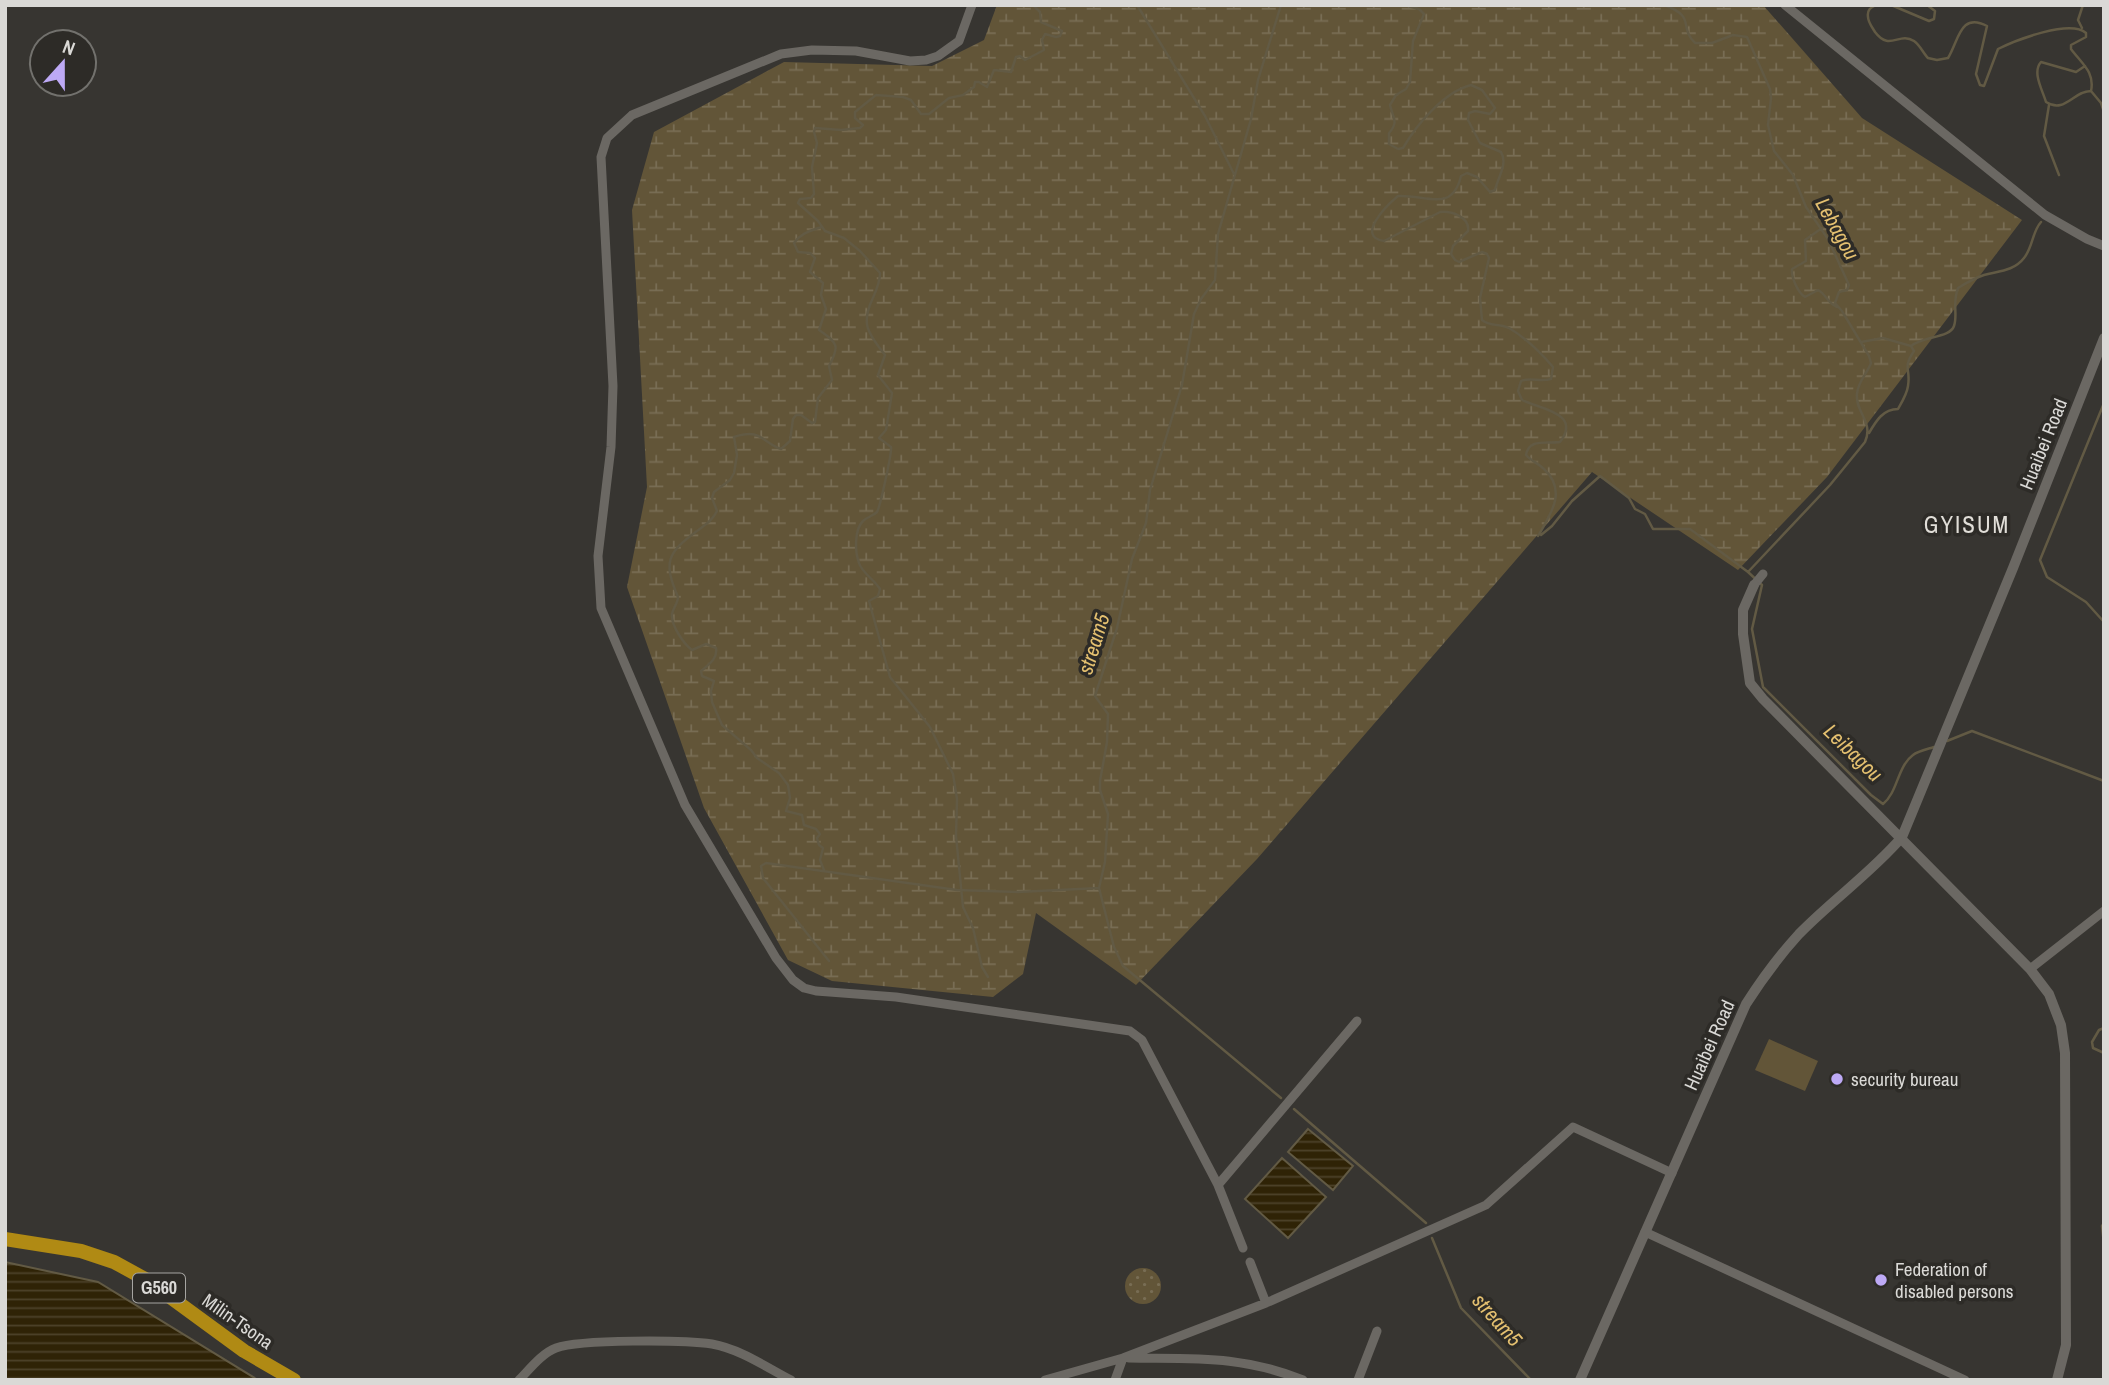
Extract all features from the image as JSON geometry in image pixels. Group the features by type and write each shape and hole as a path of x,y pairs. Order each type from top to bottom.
{"highway":[{"name":"Milin-Tsona","path":"5,1240 81,1251 114,1262 147,1280 244,1351 294,1380"}],"street":[{"path":"972,5 959,41 938,56 910,61 856,51 811,50 781,54 632,115 607,138 601,157 613,386 611,447 598,556 601,608 685,805 761,934 793,980 816,991 897,997 1130,1031 1142,1040 1218,1185 1244,1248"},
{"path":"1785,5 2046,215 2104,246"},
{"name":"Huaibei Road","path":"1580,1380 1746,1004 1767,972 1800,933 1884,857 1902,837 2104,338"},
{"path":"1763,574 1754,585 1743,610 1751,682 1763,699 2030,969 2049,994 2061,1024 2065,1053 2066,1345 2057,1380"},
{"path":"2030,969 2104,911"},
{"path":"1218,1185 1357,1021"},
{"path":"1045,1380 1124,1358 1266,1303 1486,1205 1573,1127 1672,1172"},
{"path":"1645,1232 1965,1380"},
{"path":"1250,1262 1266,1303"},
{"path":"1357,1380 1377,1331"},
{"path":"519,1380 553,1349 572,1344 651,1342 713,1345 746,1356 791,1380"},
{"path":"1115,1380 1124,1358"},
{"path":"1124,1358 1225,1359 1278,1370 1303,1380"}],"green space":[{"path":"997,5 1763,5 1862,118 2022,220 1827,477 1738,570 1592,472 1257,859 1136,985 1036,913 1023,974 993,997 832,981 788,960 704,808 627,587 647,487 632,210 654,132 784,62 932,66 984,40"},
{"path":"1769,1039 1818,1061 1805,1091 1755,1070"},
{"path":"1143,1268 1156,1273 1161,1286 1156,1299 1143,1304 1130,1299 1125,1286 1130,1273"}],"shaded area":[{"path":"1308,1129 1353,1166 1333,1190 1288,1152"},
{"path":"1282,1158 1326,1197 1288,1238 1245,1199"},
{"path":"5,1262 98,1282 258,1380 5,1380"}],"waterway":[{"path":"988,977 982,967 973,928 963,907 956,836 957,799 953,774 930,727 890,677 869,601 878,596 880,589 861,567 857,553 856,541 860,525 879,508 891,451 891,447 879,438 886,430 892,393 878,375 885,355 871,336 867,324 868,309 880,273 844,238 825,231 798,203 800,199 811,198 814,194 812,167 817,143 815,128 860,128 863,125 855,118 855,112 876,95 903,97 911,100 921,114 929,114 949,98 963,95 974,87 975,82 987,87 994,70 1011,72 1016,57 1020,56 1025,60 1044,50 1042,40 1045,34 1060,36 1062,31 1041,22 1040,12 1033,5"},
{"path":"1137,5 1205,116 1234,174"},
{"name":"stream5","path":"1281,5 1258,80 1251,119 1218,234 1215,280 1194,314 1182,385 1150,490 1146,523 1132,559 1117,628 1095,696 1108,714 1107,742 1100,781 1100,790 1108,814 1105,862 1099,888 1114,947 1123,966 1281,1098"},
{"path":"1404,5 1419,9 1424,14 1413,41 1410,82 1390,105 1395,123 1389,133 1389,144 1398,149 1403,148 1432,110 1451,94 1471,85 1482,90 1495,108 1490,114 1475,111 1469,113 1468,120 1480,143 1501,152 1503,166 1495,190 1490,192 1477,177 1467,173 1461,176 1451,195 1444,199 1398,196 1376,220 1372,234 1384,241 1440,212 1455,214 1463,219 1468,231 1453,246 1451,254 1459,262 1482,252 1489,258 1480,298 1482,320 1515,332 1553,367 1551,379 1521,381 1518,391 1522,400 1556,414 1566,424 1560,442 1534,444 1526,455 1544,469 1555,486 1554,503 1538,536"},
{"name":"Lebagou","path":"1615,5 1639,5"},
{"name":"Lebagou","path":"1664,5 1684,18 1690,37 1695,43 1712,43 1733,35 1747,37 1770,89 1768,125 1774,151 1793,175 1806,207 1828,239 1849,285 1847,290 1839,292 1835,303 1871,363 1857,394 1866,423 1865,442 1830,485 1748,572"},
{"path":"1876,5 1869,11 1868,19 1880,38 1890,41 1909,39 1916,43 1928,58 1937,60 1948,58 1966,25 1978,23 1987,26 1976,74 1980,85 1984,86 1998,49 2043,32 2078,29 2086,33 2086,37 2071,45 2071,49 2089,73 2091,91 2101,103 2104,112"},
{"path":"1891,5 1929,21 1934,19 1935,11 1927,5"},
{"path":"2082,28 2078,20 2083,5"},
{"path":"2085,66 2076,72 2041,62 2037,71 2046,102 2053,105 2064,104 2079,94 2091,91"},
{"path":"2049,105 2044,136 2059,175"},
{"path":"2104,152 2104,158"},
{"path":"1861,342 1883,338 1911,346 1947,333 1955,322 1958,288 1984,275 2016,266 2027,254 2041,222"},
{"path":"821,227 809,231 794,243 798,252 810,253 815,258 810,272 823,283 821,295 826,309 819,330 830,338 836,349 829,366 832,380 818,398 815,422 796,415 790,441 781,449 756,435 734,437 737,455 734,473 730,480 714,492 712,498 717,511 674,552 670,575 678,597 672,614 674,624 685,644 692,650 706,644 716,648 714,659 701,671 702,676 714,681 712,702 722,725 757,758 779,773 788,785 790,798 786,811 802,815 804,825 816,829 820,834 817,838 823,848 820,860 824,870"},
{"path":"1822,228 1805,240 1806,261 1792,269 1793,276 1802,295 1805,297 1818,290 1837,307"},
{"path":"1869,433 1877,420 1884,413 1898,409 1904,398 1909,380 1908,365 1914,351 1911,346"},
{"path":"2104,403 2040,560 2047,577 2086,602 2104,622"},
{"name":"Leibagou","path":"1541,535 1572,501 1600,476 1629,498 1635,509 1645,514 1653,529 1690,529 1762,585 1752,629 1763,687 1871,795 1883,804 1892,793 1908,760 1918,752 1934,747"},
{"name":"Leibagou","path":"1947,741 1972,731 2104,781"},
{"path":"829,961 763,878 761,866 766,863 957,890 1018,892 1099,888"},
{"name":"Leibagou","path":"2104,1028 2099,1030 2092,1042 2093,1048 2104,1053"},
{"name":"stream5","path":"1294,1109 1426,1223"},
{"name":"Leibagou","path":"2104,1223 2104,1244"},
{"name":"stream5","path":"1432,1238 1461,1308 1531,1380"}],"place":[{"name":"security bureau","path":"1837,1079"},
{"name":"Federation of disabled persons","path":"1881,1280"}],"district":[{"name":"GYISUM","path":"1967,525"}]}
